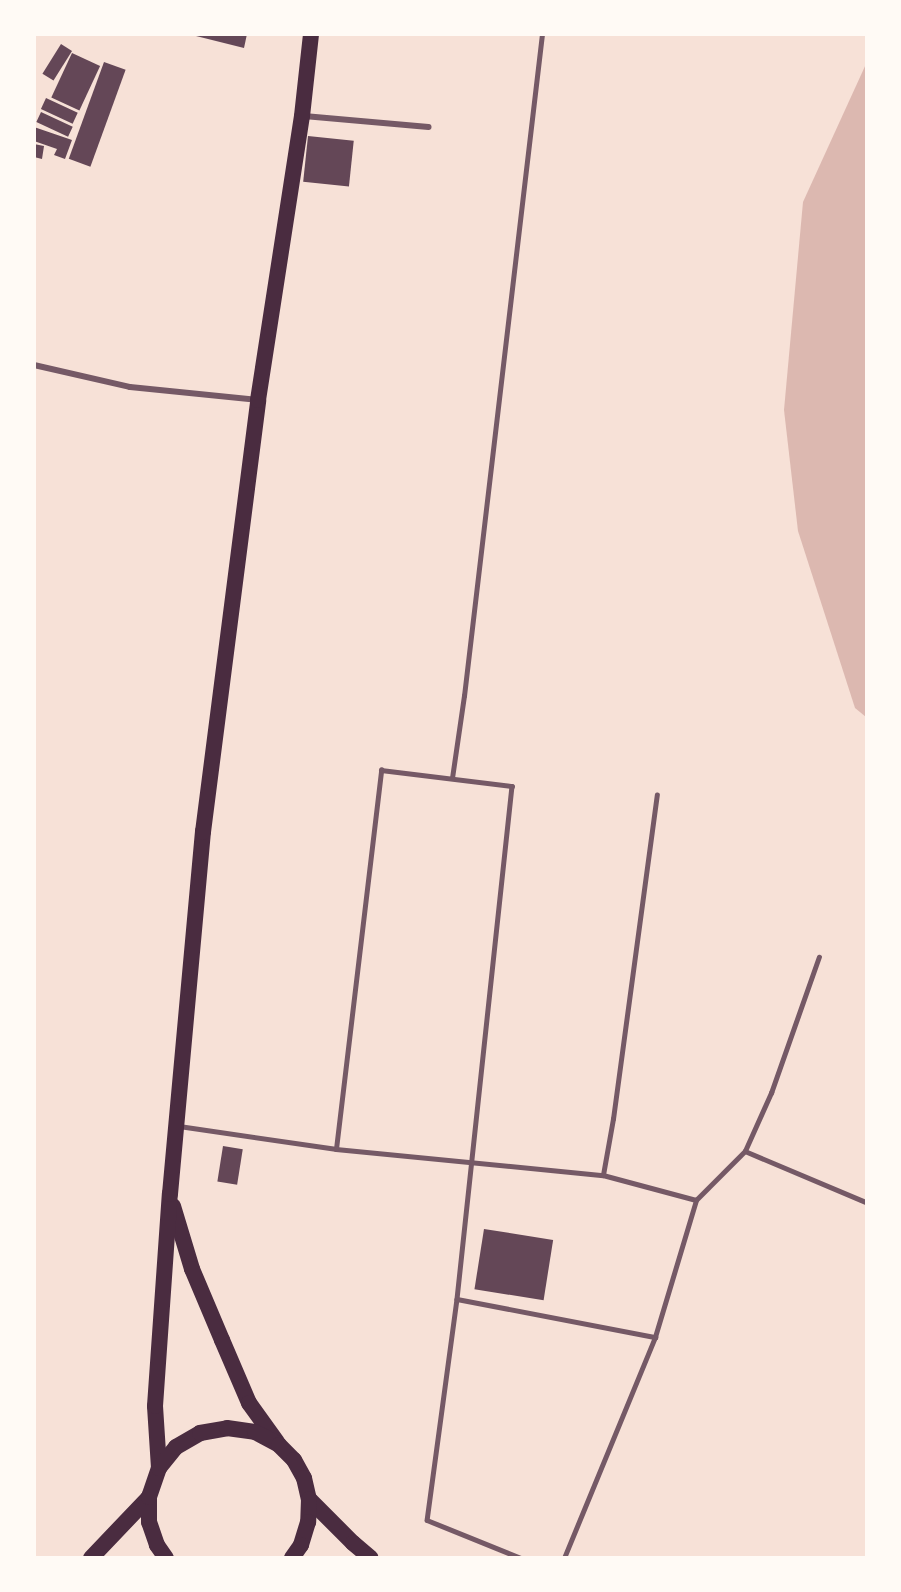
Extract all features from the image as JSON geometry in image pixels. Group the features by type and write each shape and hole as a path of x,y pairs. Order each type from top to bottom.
{"highway":[{"path":"159,1468 155,1406 170,1194 204,832 258,400 302,116 311,34"},
{"path":"170,1194 192,1269 249,1402 279,1445 294,1460 304,1478 309,1499 308,1522 301,1545 292,1557"},
{"path":"166,1557 157,1545 149,1522 149,1497 159,1468 176,1447 200,1433 227,1428 255,1432 279,1445"},
{"path":"91,1557 149,1497"},
{"path":"309,1499 353,1543 371,1557"}],"street":[{"path":"302,116 429,127"},
{"path":"34,365 130,387 258,400"}],"lane":[{"path":"452,778 464,696 542,34"},
{"path":"336,1149 381,770 512,786 458,1299 427,1520 521,1557"},
{"path":"603,1175 613,1119 657,795"},
{"path":"564,1557 655,1337 696,1200 745,1151 771,1094 819,957"},
{"path":"176,1126 336,1149 603,1175 696,1200"},
{"path":"745,1151 867,1202"},
{"path":"458,1299 655,1337"}],"shaded area":[{"path":"866,64 866,717 855,708 798,531 784,410 803,202"}],"building":[{"path":"188,34 247,34 244,48"},
{"path":"61,44 72,51 53,81 42,74"},
{"path":"72,53 100,66 79,111 51,97"},
{"path":"104,62 126,70 90,167 69,159"},
{"path":"46,98 78,113 73,124 41,109"},
{"path":"41,112 73,127 68,137 36,122"},
{"path":"34,127 72,140 65,159 54,155 57,149 34,141"},
{"path":"308,136 354,141 349,187 303,182"},
{"path":"34,144 44,146 42,159 34,157"},
{"path":"223,1146 243,1149 237,1185 217,1182"},
{"path":"484,1229 553,1240 544,1300 474,1289"}]}
